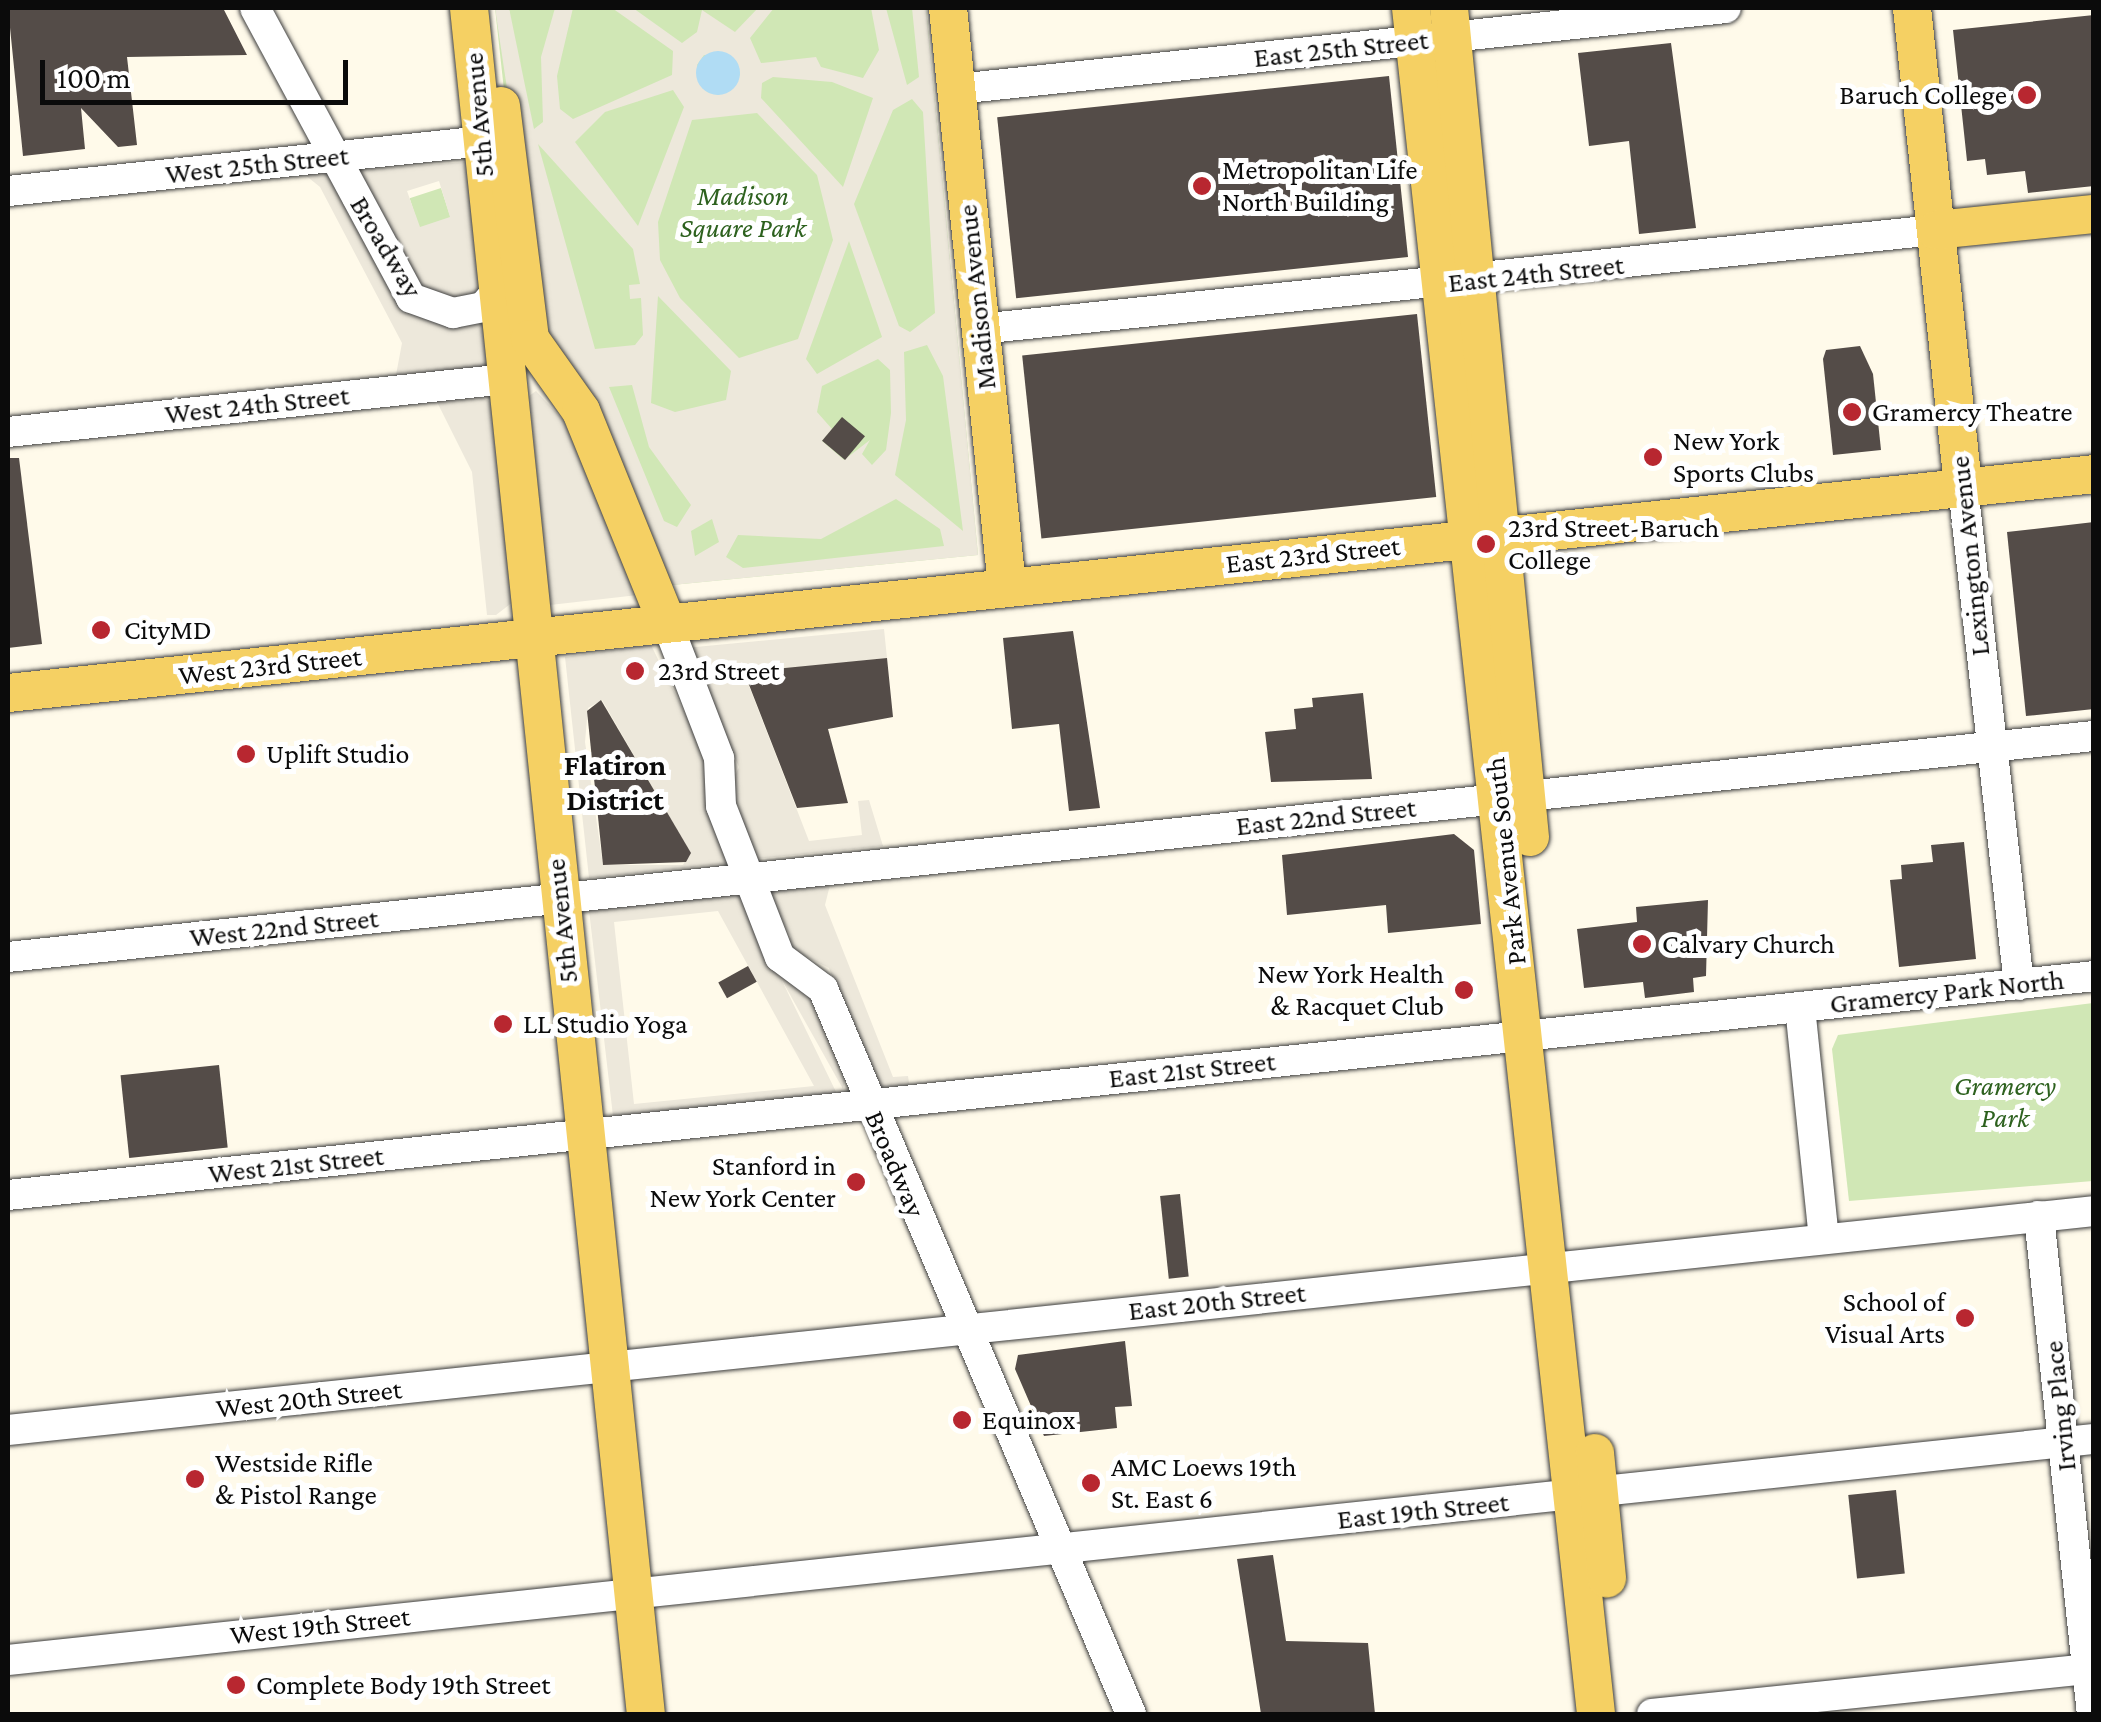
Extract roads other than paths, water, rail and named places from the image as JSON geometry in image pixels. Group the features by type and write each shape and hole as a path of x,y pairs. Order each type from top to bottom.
{"main road":[{"name":"5th Avenue","path":"469,8 493,140 497,292 646,1714"},
{"path":"478,8 493,140 530,340 580,411 667,623"},
{"name":"Madison Avenue","path":"948,8 1007,587"},
{"name":"Lexington Avenue","path":"1912,8 1963,487"},
{"name":"Park Avenue South","path":"1450,22 1460,282"},
{"name":"Park Avenue South","path":"1412,24 1460,282 1586,1494 1622,1714"},
{"name":"East 24th Street","path":"1936,230 2094,214"},
{"name":"East 23rd Street","path":"533,640 2094,474"},
{"name":"West 23rd Street","path":"8,693 533,640"},
{"name":"Park Avenue South","path":"1586,1494 1596,1714"}],"street":[{"name":"Broadway","path":"255,8 416,303 462,312 497,292"},
{"name":"East 25th Street","path":"957,90 1412,24 1726,8"},
{"name":"West 25th Street","path":"8,191 493,140"},
{"name":"East 24th Street","path":"979,330 1936,230"},
{"name":"West 24th Street","path":"8,432 506,380"},
{"name":"Lexington Avenue","path":"1963,487 1988,747 2019,985"},
{"name":"Broadway","path":"667,623 720,758 721,806 785,966 822,988 1056,1548 1130,1714"},
{"name":"East 22nd Street","path":"560,898 2094,736"},
{"name":"West 22nd Street","path":"8,957 560,898"},
{"name":"Gramercy Park North","path":"1800,1007 2094,976"},
{"name":"East 21st Street","path":"585,1134 1800,1007"},
{"path":"1800,1007 1824,1238"},
{"name":"West 21st Street","path":"8,1195 585,1134"},
{"name":"East 20th Street","path":"610,1368 2094,1211"},
{"name":"Irving Place","path":"2039,1216 2079,1441 2092,1714"},
{"name":"West 20th Street","path":"8,1430 610,1368"},
{"name":"East 19th Street","path":"632,1593 2079,1441"},
{"name":"West 19th Street","path":"8,1660 632,1593"},
{"path":"1652,1714 2090,1669"}],"water":[{"path":"718,51 733,58 740,73 733,88 718,95 703,88 696,73 703,58"}],"place":[{"name":"Baruch College","path":"2027,95"},
{"name":"Metropolitan Life North Building","path":"1202,186"},
{"name":"Gramercy Theatre","path":"1852,412"},
{"name":"New York Sports Clubs","path":"1653,457"},
{"name":"23rd Street-Baruch College","path":"1486,544"},
{"name":"CityMD","path":"101,630"},
{"name":"23rd Street","path":"635,671"},
{"name":"Uplift Studio","path":"246,754"},
{"name":"Calvary Church","path":"1642,944"},
{"name":"New York Health & Racquet Club","path":"1464,990"},
{"name":"LL Studio Yoga","path":"503,1024"},
{"name":"Stanford in New York Center","path":"856,1182"},
{"name":"School of Visual Arts","path":"1965,1318"},
{"name":"Equinox","path":"962,1420"},
{"name":"Westside Rifle & Pistol Range","path":"195,1479"},
{"name":"AMC Loews 19th St. East 6","path":"1091,1483"},
{"name":"Complete Body 19th Street","path":"236,1685"}],"district":[{"name":"Flatiron District","path":"615,782"}],"park label":[{"name":"Madison Square Park","path":"743,212"},
{"name":"Gramercy Park","path":"2005,1102"}]}
